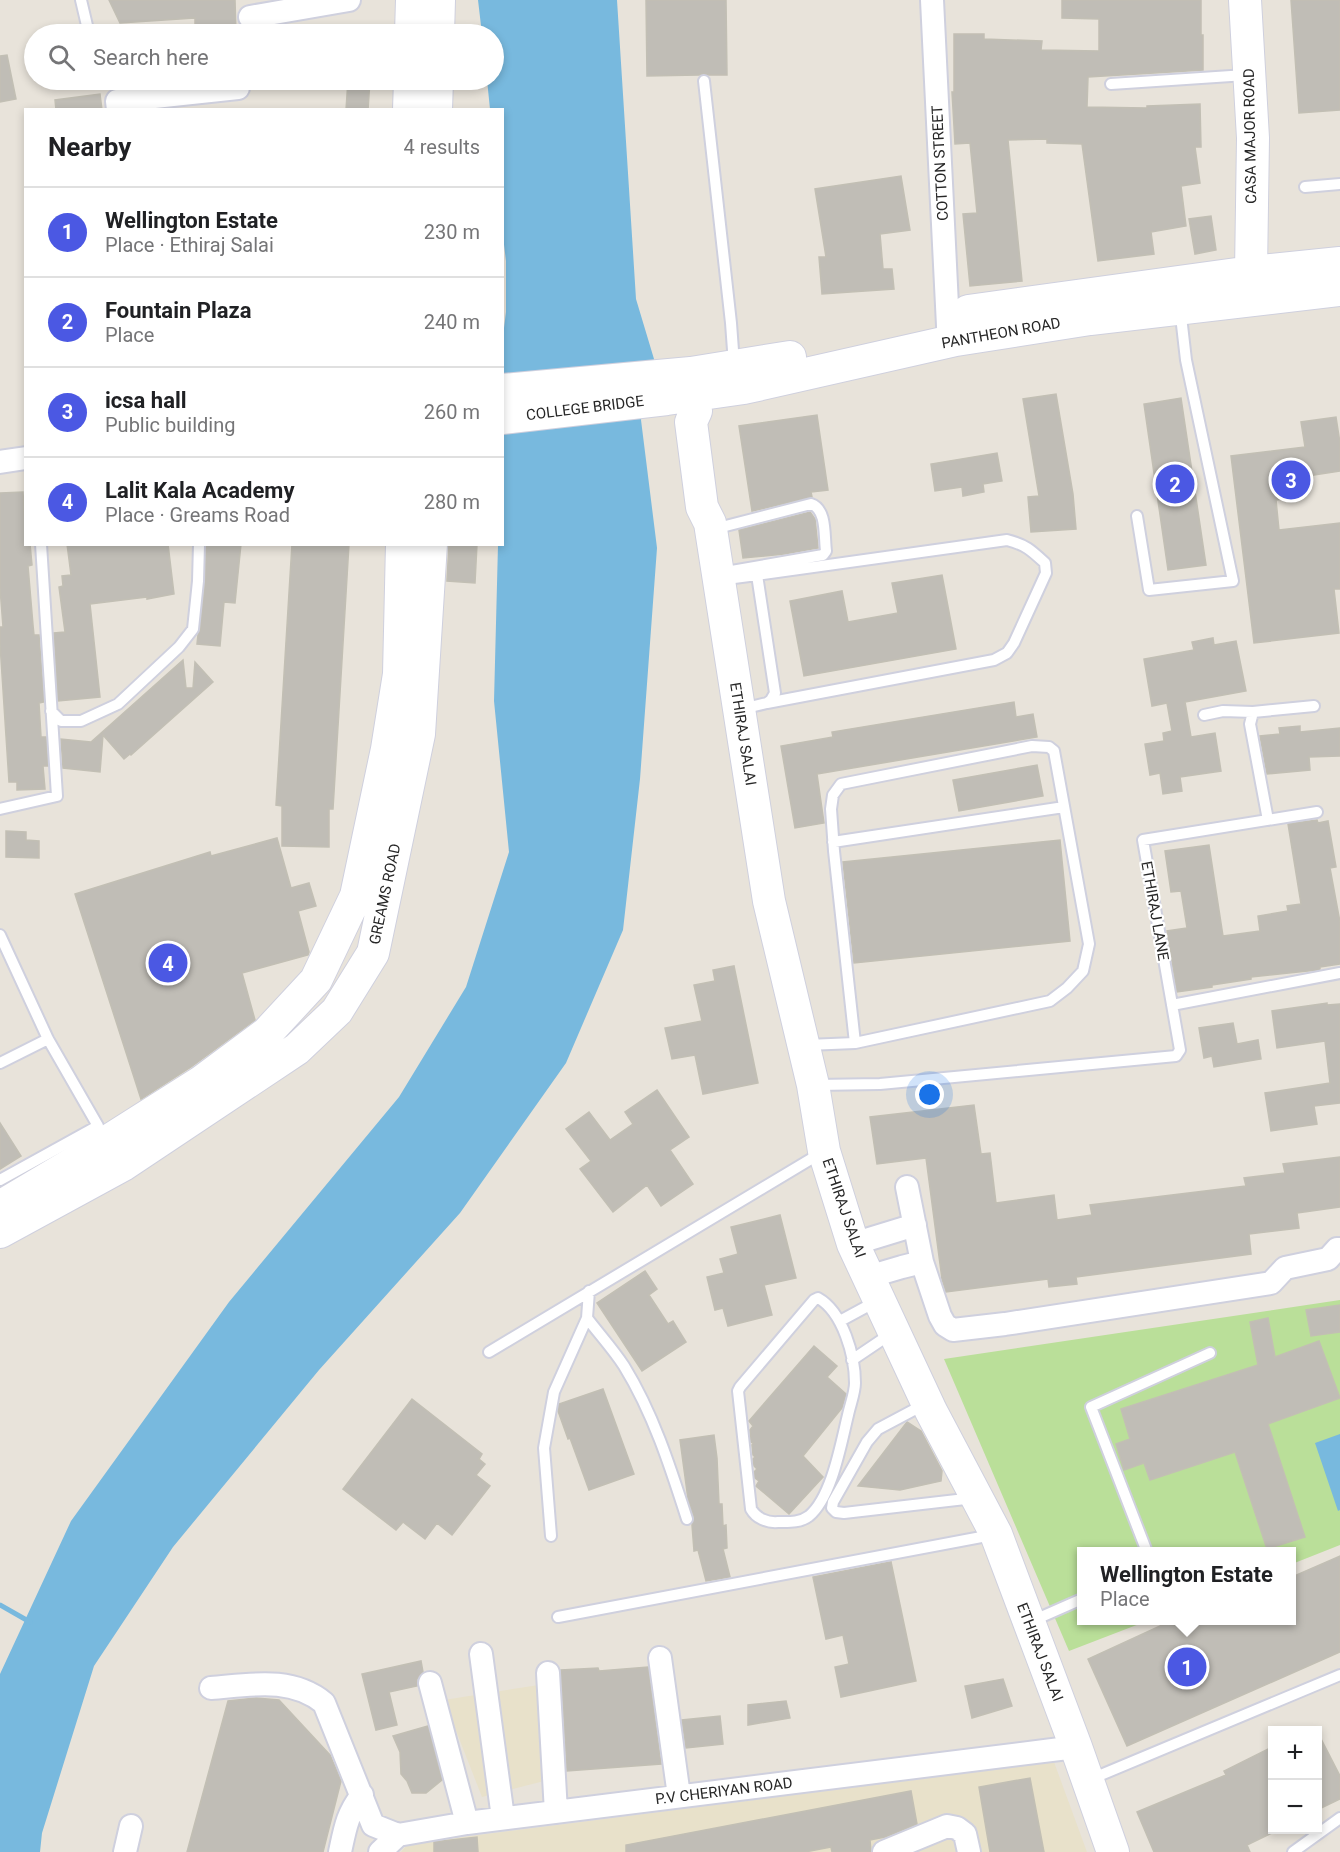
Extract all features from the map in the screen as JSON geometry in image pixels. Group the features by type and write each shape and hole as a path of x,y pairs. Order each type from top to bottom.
{"main road":[{"path":"411,24 412,0"},
{"path":"438,24 439,0"},
{"name":"CASA MAJOR ROAD","path":"1245,0 1253,138 1251,272"},
{"path":"409,108 410,90"},
{"path":"436,108 437,90"},
{"path":"963,330 968,311 1251,272 1340,263"},
{"path":"963,330 1340,274"},
{"name":"PANTHEON ROAD","path":"686,398 739,377 963,330 1090,319 1340,290"},
{"path":"963,330 984,348 1340,308"},
{"path":"686,398 720,408 728,399 739,377"},
{"name":"COLLEGE BRIDGE","path":"504,390 686,398"},
{"name":"COLLEGE BRIDGE","path":"504,418 686,398"},
{"name":"ETHIRAJ SALAI","path":"686,398 714,508 710,527 718,577 753,707 769,901 813,1085 824,1151 853,1244 931,1411 996,1534 1113,1852"},
{"name":"GREAMS ROAD","path":"0,1207 201,1082 267,1033 316,980 356,896 387,749 399,674 402,546"},
{"name":"GREAMS ROAD","path":"0,1232 123,1165 297,1049 337,1011 373,953 419,734 431,546"}],"street":[{"path":"250,17 349,0"},
{"name":"COTTON STREET","path":"932,0 963,330"},
{"path":"118,108 117,101 219,90"},
{"path":"0,462 24,458"},
{"path":"907,1187 922,1262 940,1316 945,1325 953,1330 1271,1283 1285,1268 1328,1259 1340,1249"},
{"path":"853,1244 915,1224"},
{"path":"874,1289 902,1267 922,1262"},
{"path":"481,1654 503,1818"},
{"path":"660,1658 680,1796"},
{"path":"548,1673 556,1812"},
{"path":"211,1688 274,1683 314,1695 324,1703 373,1825 398,1834 380,1852"},
{"path":"430,1683 467,1823"},
{"name":"P.V CHERIYAN ROAD","path":"398,1834 503,1818 1076,1747"},
{"path":"340,1852 352,1808 362,1796"},
{"path":"125,1852 131,1826"},
{"path":"884,1852 947,1826 957,1828 965,1834 969,1852"}],"lane":[{"path":"81,0 87,24"},
{"path":"1111,84 1250,75"},
{"path":"704,81 739,377"},
{"path":"1305,187 1340,184"},
{"path":"1137,516 1149,590 1233,581 1186,360 1182,325"},
{"path":"710,527 811,504 816,505 821,512 826,551 823,555 718,577"},
{"path":"718,577 757,575 1007,540 1022,544 1045,563 1046,573 1014,643 1007,653 994,660 753,707"},
{"path":"0,809 57,796 41,546"},
{"path":"51,711 61,721 81,721 118,704 179,647 193,629 199,546"},
{"path":"753,707 771,700 775,693 757,575"},
{"path":"1204,715 1223,711 1253,712 1314,706"},
{"path":"1253,712 1250,723 1268,820"},
{"path":"804,1045 855,1043 1050,1001 1067,988 1083,971 1089,944 1054,751 1048,747 1032,746 841,784 833,795 831,809 833,842 855,1043"},
{"path":"833,842 1064,807"},
{"name":"ETHIRAJ LANE","path":"813,1085 880,1084 1176,1056 1180,1050 1143,840 1317,812"},
{"path":"0,935 48,1039 98,1126 0,1180"},
{"path":"1172,1005 1340,973"},
{"path":"0,1063 48,1039"},
{"path":"489,1352 824,1151"},
{"path":"840,1322 874,1289"},
{"path":"551,1536 544,1448 554,1392 587,1318 589,1291"},
{"path":"818,1298 822,1300 840,1322 852,1360 855,1385 839,1450 824,1495 816,1508 802,1521 772,1523 754,1515 751,1509 738,1391 814,1300 818,1298"},
{"path":"587,1318 622,1364 643,1400 665,1450 687,1519"},
{"path":"852,1360 894,1332"},
{"path":"1145,1547 1091,1407 1210,1353"},
{"path":"928,1402 873,1434 833,1502 832,1508 836,1512 844,1513 977,1498"},
{"path":"558,1617 996,1534"},
{"path":"1029,1622 1077,1601"},
{"path":"1087,1781 1340,1675"},
{"path":"1293,1852 1340,1818"}],"shaded area":[{"path":"545,1684 548,1780 482,1797 444,1700"},
{"path":"1054,1762 1087,1852 401,1852 408,1844"}],"green space":[{"path":"1340,1300 1340,1545 1296,1562 1296,1547 1077,1547 1077,1625 1137,1625 1069,1651 944,1359"}],"water":[{"path":"478,0 617,0 636,299 654,359 641,420 657,548 640,779 623,930 566,1063 460,1213 319,1370 173,1547 94,1666 42,1833 40,1852 0,1852 0,1674 71,1521 229,1302 399,1097 466,987 509,852 494,701 498,546 504,546 506,261 504,108 490,108 488,90 504,90 504,24 481,24"},
{"path":"1340,1434 1340,1510 1338,1511 1315,1443"}],"building":[{"path":"109,0 235,0 236,24 195,24 195,18 120,23"},
{"path":"646,0 726,0 727,75 647,76"},
{"path":"1062,0 1201,0 1203,70 1088,77 1087,107 1147,108 1147,106 1200,104 1201,147 1195,147 1200,183 1181,186 1186,226 1151,232 1154,254 1098,261 1082,144 1047,143 1047,139 1008,140 1022,281 970,286 963,214 977,213 970,143 955,144 952,92 954,92 954,34 984,34 984,39 1042,41 1041,50 1099,51 1099,19 1062,18"},
{"path":"1291,0 1340,0 1340,110 1299,113"},
{"path":"7,55 16,99 0,102 0,56"},
{"path":"347,90 369,90 368,108 346,108"},
{"path":"100,94 102,108 56,108 55,100"},
{"path":"901,176 910,230 880,234 883,269 892,269 894,289 822,294 819,257 826,257 815,189"},
{"path":"1211,216 1216,250 1195,254 1189,219"},
{"path":"1056,394 1073,494 1076,529 1031,532 1028,497 1039,496 1023,399"},
{"path":"1181,398 1206,565 1168,570 1144,404"},
{"path":"817,415 828,490 811,492 812,497 752,511 739,426"},
{"path":"1336,417 1340,443 1340,471 1288,479 1290,498 1276,500 1279,530 1340,523 1340,589 1334,589 1339,633 1254,643 1231,456 1305,447 1301,422"},
{"path":"997,453 1002,481 983,484 984,492 963,496 962,487 935,491 931,464"},
{"path":"23,492 24,546 30,546 32,565 28,566 33,625 34,635 39,635 44,702 39,703 41,737 46,737 48,766 43,766 45,789 17,790 17,782 9,782 0,644 0,627 3,627 0,588 0,493"},
{"path":"810,512 815,519 818,548 743,558 739,530"},
{"path":"67,546 168,546 174,594 90,604 100,697 58,701 54,633 65,632 59,587 63,586 62,576 71,575"},
{"path":"206,546 241,546 235,603 224,602 220,646 197,644 205,582"},
{"path":"292,546 349,546 333,809 329,809 329,847 282,846 282,806 276,805"},
{"path":"449,546 477,546 475,583 447,581"},
{"path":"942,575 956,649 804,676 790,601 842,591 848,622 898,613 892,583"},
{"path":"1213,638 1214,645 1236,641 1246,691 1185,702 1191,737 1215,733 1221,771 1180,777 1182,791 1163,794 1160,773 1150,775 1145,744 1164,741 1163,733 1172,731 1167,703 1152,706 1144,659 1194,650 1192,642"},
{"path":"183,660 186,688 193,688 195,662 213,682 131,755 124,759 103,735 100,772 63,768 61,739 91,742"},
{"path":"1014,702 1016,717 1033,714 1037,737 817,774 824,823 795,828 781,746 833,737 832,732"},
{"path":"1300,726 1300,732 1340,728 1340,756 1309,757 1310,770 1267,774 1260,736 1280,734 1279,728"},
{"path":"1037,765 1043,796 959,811 953,780"},
{"path":"1317,820 1318,823 1328,821 1336,867 1330,868 1340,922 1340,964 1320,967 1317,970 1251,977 1251,979 1212,985 1212,987 1177,992 1167,931 1187,928 1181,891 1171,892 1165,851 1209,845 1223,936 1260,931 1258,916 1288,911 1287,906 1301,904 1288,824"},
{"path":"6,831 26,832 26,840 39,841 39,858 6,857"},
{"path":"277,838 291,888 309,883 316,906 298,911 308,955 242,973 255,1020 191,1067 141,1099 75,894 210,852 211,856"},
{"path":"1060,840 1070,941 854,963 843,862"},
{"path":"734,966 758,1083 703,1094 695,1055 672,1059 665,1028 702,1021 694,985 715,981 713,970"},
{"path":"1327,1003 1327,1005 1340,1004 1340,1103 1314,1106 1317,1124 1271,1131 1265,1093 1330,1083 1325,1041 1277,1048 1272,1011"},
{"path":"1233,1023 1237,1044 1258,1040 1261,1059 1214,1067 1212,1056 1204,1058 1199,1028"},
{"path":"657,1090 689,1137 670,1150 693,1184 661,1206 647,1185 613,1212 580,1169 591,1161 566,1129 589,1112 610,1140 633,1124 625,1112"},
{"path":"974,1105 981,1154 990,1153 996,1203 1054,1195 1057,1220 1092,1215 1090,1205 1246,1186 1244,1178 1285,1173 1283,1164 1340,1157 1340,1207 1297,1213 1299,1228 1249,1234 1251,1254 1076,1277 1077,1284 1049,1287 1048,1279 946,1292 942,1279 926,1158 877,1164 870,1117"},
{"path":"0,1123 21,1156 0,1169"},
{"path":"780,1215 796,1278 764,1285 772,1315 728,1326 723,1308 715,1310 707,1277 724,1273 720,1259 738,1254 731,1227"},
{"path":"645,1271 657,1289 649,1295 668,1324 673,1321 686,1342 642,1371 597,1303"},
{"path":"1340,1305 1340,1332 1311,1336 1306,1310"},
{"path":"1268,1318 1275,1357 1319,1341 1340,1398 1268,1424 1305,1537 1273,1547 1266,1547 1235,1452 1150,1480 1144,1463 1124,1470 1116,1444 1130,1439 1121,1409 1258,1365 1250,1322"},
{"path":"814,1346 837,1366 827,1377 846,1394 842,1408 803,1456 823,1477 789,1514 756,1486 759,1481 755,1478 754,1472 757,1469 754,1466 755,1457 750,1430 753,1426 749,1421"},
{"path":"603,1389 634,1474 589,1490 558,1411 559,1404"},
{"path":"412,1399 482,1454 479,1459 485,1464 476,1475 490,1486 452,1535 437,1523 425,1539 403,1522 396,1530 343,1489"},
{"path":"907,1422 921,1431 942,1471 941,1481 900,1490 858,1486"},
{"path":"714,1435 719,1504 722,1504 723,1526 726,1525 727,1548 723,1549 730,1577 706,1581 698,1550 694,1551 692,1525 694,1517 688,1499 680,1440"},
{"path":"1340,1556 1340,1652 1127,1746 1088,1659 1162,1625 1296,1625 1296,1575"},
{"path":"891,1562 916,1681 841,1697 835,1667 849,1664 843,1635 826,1639 813,1577"},
{"path":"421,1661 423,1672 417,1679 417,1686 389,1692 397,1725 376,1730 362,1674"},
{"path":"648,1667 661,1764 567,1771 561,1670 598,1668 599,1671"},
{"path":"1003,1679 1012,1706 972,1718 965,1686"},
{"path":"256,1698 279,1700 330,1755 341,1781 323,1852 187,1852 228,1701"},
{"path":"786,1701 790,1718 748,1725 748,1705"},
{"path":"720,1716 723,1744 686,1748 682,1720"},
{"path":"428,1726 442,1780 426,1793 412,1793 401,1774 400,1752 393,1736"},
{"path":"1322,1741 1340,1776 1340,1799 1322,1808"},
{"path":"1268,1749 1268,1834 1270,1834 1247,1845 1250,1852 1154,1852 1137,1812 1226,1775 1224,1771"},
{"path":"1030,1778 1044,1852 990,1852 979,1787"},
{"path":"911,1791 917,1824 885,1837 870,1840 871,1852 832,1852 831,1847 805,1852 626,1852 626,1845"},
{"path":"477,1837 478,1852 434,1852 434,1842"}],"waterway":[{"path":"0,1605 30,1622"}],"place":[{"name":"icsa hall","path":"1291,480"},
{"name":"Fountain Plaza","path":"1175,484"},
{"name":"Lalit Kala Academy","path":"168,963"},
{"name":"Wellington Estate","path":"1187,1667"}]}
